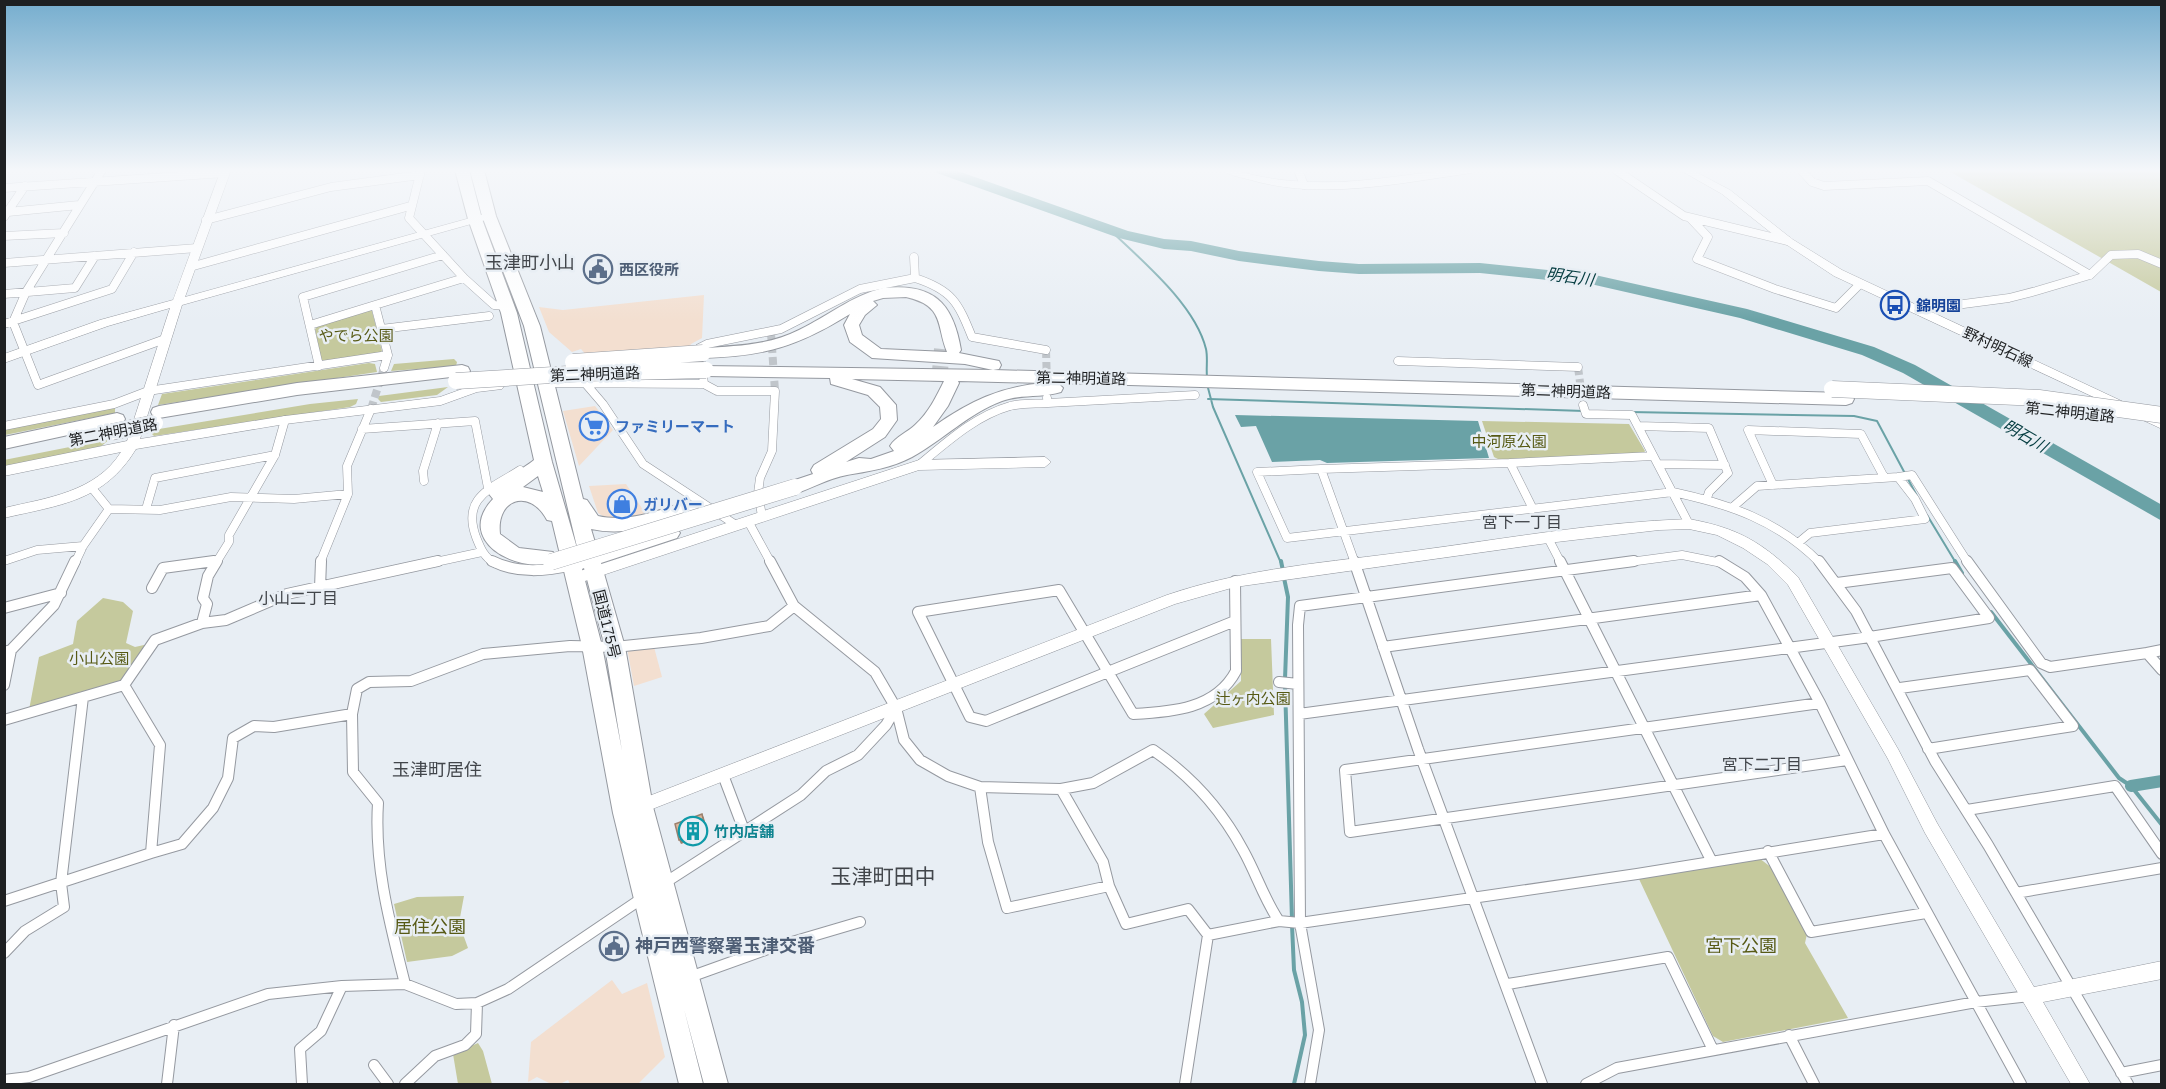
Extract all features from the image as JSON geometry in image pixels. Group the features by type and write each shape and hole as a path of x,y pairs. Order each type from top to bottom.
{"highway":[{"name":"国道175号","path":"483,221 507,306 561,453 574,497 592,646 653,891 691,1084"},
{"name":"国道175号","path":"484,221 532,326 534,378 542,456 567,543 583,568 615,647 633,810"},
{"path":"705,367 736,352 786,342 815,328 863,299 890,292 916,294 938,305 950,328 948,349 931,311 916,302 899,297 874,301 857,312 850,326 852,336 860,344 878,354 965,358 993,365"},
{"name":"第二神明道路","path":"4,442 459,376 705,367 993,365 1242,382 1263,378 1977,404 2059,410 2162,425"},
{"name":"第二神明道路","path":"459,376 534,378 705,367 804,372 1832,389 2038,398 2162,415"},
{"path":"583,568 684,529 732,514 820,470 879,434 889,420 888,405 874,391 847,381 818,377 804,372"},
{"path":"790,484 849,469 874,467 913,451 984,403 1009,393 1178,378"},
{"path":"820,470 846,462 897,438 915,424 945,382 943,403 930,421 906,441 849,469"},
{"name":"第二神明道路","path":"4,454 115,425"},
{"path":"542,456 523,479 496,495 481,513 482,541 501,559 531,565 732,514"},
{"path":"549,560 522,557 504,550 491,537 490,519 498,504 515,494 528,493 544,499 551,508 559,531 567,543"},
{"path":"574,497 592,522 609,527 632,525 689,508 732,514"},
{"name":"国道175号","path":"653,891 687,978 716,1084"}],"street":[{"path":"70,221 26,292 13,322 38,385 165,339"},
{"path":"4,513 67,498 92,488 121,463 132,445 206,221"},
{"path":"190,267 357,221"},
{"path":"411,221 464,278 494,305 507,306"},
{"path":"4,359 104,323 469,221"},
{"path":"1693,221 1708,237 1697,259 1775,289 1836,308 1860,284"},
{"path":"1699,221 1788,241"},
{"name":"野村明石線","path":"1762,221 1788,241 1860,284 2162,425"},
{"path":"1996,221 2090,275"},
{"path":"4,236 64,232"},
{"path":"4,263 197,248"},
{"path":"4,324 112,289 134,252"},
{"path":"1918,310 2009,298 2090,275 2111,255 2138,254 2162,264"},
{"path":"319,366 303,297 443,255"},
{"path":"4,294 75,288 95,256"},
{"path":"914,257 915,278"},
{"path":"310,325 464,278"},
{"path":"762,516 758,493 760,478 772,451 775,391 717,391 705,367 699,348 709,341 771,333 803,321 850,293 876,283 915,278 941,285 956,301 972,337 1046,350"},
{"path":"375,305 388,355 384,368"},
{"path":"381,329 489,316"},
{"path":"4,426 114,404 148,391 388,355"},
{"path":"1398,361 1578,367"},
{"path":"4,471 132,445 285,420 441,401 476,388 534,378 585,383 705,367"},
{"path":"585,383 603,404 643,464 732,514 794,606 875,672 896,708 904,741 920,760 948,776 980,787 1061,789 1094,783 1153,750 1177,765 1225,817 1252,868 1268,906 1279,921"},
{"path":"920,465 969,425 1011,405 1048,400 1195,395"},
{"path":"1583,405 1586,414 1632,416 1689,524"},
{"path":"320,588 320,563 348,494 347,466 371,409"},
{"path":"202,623 207,604 203,598 208,576 229,542 229,535 275,455 285,420"},
{"path":"362,429 475,421 488,488"},
{"path":"424,481 423,471 438,423"},
{"path":"1638,426 1709,428 1728,474 1708,492 1707,498"},
{"path":"1773,485 1748,430 1861,434 1884,477"},
{"path":"146,509 155,478 275,455"},
{"path":"542,456 488,488 477,500 472,511 474,530 482,552 490,561 523,570 583,568 732,514 762,516 920,465 1045,462"},
{"path":"1653,456 1257,472 1287,538 1673,492 1734,506 1769,523 1798,543 1837,583 1870,637 1900,688 1928,750 1967,810 2128,1084"},
{"path":"1510,463 1533,509"},
{"path":"1658,464 1725,465"},
{"path":"1321,469 1346,532 1401,701 1508,984 1542,1084"},
{"path":"1734,506 1758,486 1912,475 1962,555 2041,663 2050,667 2162,650"},
{"path":"1798,543 1810,533 1925,519 1915,500 1898,477"},
{"path":"92,488 109,509"},
{"path":"109,509 160,510 231,497 294,499 348,494"},
{"path":"4,685 8,651 54,605 83,546 109,509"},
{"path":"633,810 1172,599 1235,580 1548,538 1689,524 1720,530 1748,544 1772,560 1793,581 1893,753 1931,828 2081,1084"},
{"path":"1548,538 1711,860"},
{"path":"4,561 37,549 83,546"},
{"path":"4,720 124,685 155,640 202,623 226,620 287,594 482,552"},
{"path":"1310,1084 1319,1030 1300,922 1298,684 1300,606 1682,555 1703,556 1737,568 1751,580 1761,595 1820,703 1884,834 1926,913 2021,1084"},
{"path":"152,588 163,568 217,561"},
{"path":"1299,714 1870,637 1989,618 1952,568 1837,583"},
{"path":"1235,580 1236,671 1232,683 1209,700 1161,712 1132,714 1108,671 1059,590 918,612 970,717 986,721 1108,671 1235,621"},
{"path":"4,608 61,593"},
{"path":"1383,647 1761,595"},
{"path":"405,984 379,871 375,827 378,803 353,772 352,714 357,689 369,682 411,681 483,654 570,645 615,647 701,638 769,626 794,606"},
{"path":"2146,653 2162,670"},
{"path":"1900,688 2030,670 2073,726 1928,750"},
{"path":"1279,682 1298,684"},
{"path":"124,685 160,745 151,853"},
{"path":"4,953 25,931 64,907 61,882 83,697"},
{"path":"1820,703 1345,770 1350,832 1847,760"},
{"path":"4,1080 27,1081 174,1025 268,994 342,986 405,984 456,1004 477,1003 508,988 801,795 826,771 858,755 886,725 896,708"},
{"path":"4,901 182,844 213,808 228,778 233,738 255,726 268,729 307,719 332,719 352,714"},
{"path":"723,775 746,832"},
{"path":"1967,810 2115,786 2162,854"},
{"path":"980,787 988,842 1007,908 1109,885"},
{"path":"1061,789 1103,862 1109,885 1126,924 1188,909 1208,935 1185,1084"},
{"path":"1208,935 1279,921 1300,922 1474,898 1884,834"},
{"path":"1768,851 1811,932 1926,913"},
{"path":"2016,893 2162,867"},
{"path":"687,978 765,950 860,921"},
{"path":"1508,984 1668,957 1713,1050"},
{"path":"1586,1084 1617,1068 1976,1002 2030,996 2162,970"},
{"path":"302,1084 300,1049 321,1031 342,986"},
{"path":"405,1084 435,1056 465,1045 476,1034 477,1003"},
{"path":"167,1084 174,1025"},
{"path":"1789,1035 1814,1084"},
{"path":"374,1065 388,1084"},
{"path":"2121,1073 2162,1065"}],"shaded area":[{"path":"704,295 702,338 691,344 688,350 587,356 581,349 572,352 549,332 539,307 563,310"},
{"path":"595,406 613,430 579,466 563,411"},
{"path":"626,484 645,513 627,518 606,518 598,513 589,486"},
{"path":"654,647 662,677 634,686 627,648"},
{"path":"612,980 622,994 647,983 665,1057 638,1084 570,1084 568,1080 560,1084 551,1084 537,1077 528,1082 531,1042"}],"green space":[{"path":"2036,221 2161,221 2161,292"},
{"name":"やでら公園","path":"367,310 372,311 382,351 379,354 322,363 315,329 321,323"},
{"path":"454,359 457,362 456,366 391,371 394,364"},
{"path":"369,363 375,364 377,372 158,405 162,394"},
{"path":"448,387 437,395 381,402 378,399 379,396"},
{"path":"358,399 356,404 350,407 154,436 152,434 153,430 310,404"},
{"path":"115,407 115,413 5,435 4,429"},
{"name":"中河原公園","path":"1482,421 1629,424 1645,451 1643,454 1500,460 1494,457"},
{"path":"110,439 99,448 5,469 4,460"},
{"name":"小山公園","path":"103,598 123,602 133,611 126,643 135,647 144,645 147,649 125,678 118,683 29,710 39,657 73,644 77,621"},
{"name":"辻ヶ内公園","path":"1241,639 1271,639 1274,715 1213,728 1204,714 1241,681"},
{"name":"宮下公園","path":"1759,858 1772,868 1807,934 1805,943 1848,1018 1723,1042 1713,1036 1639,879"},
{"name":"居住公園","path":"464,896 459,923 468,948 452,956 407,962 394,904 417,897"},
{"path":"478,1043 483,1051 492,1084 458,1084 453,1054"}],"water":[{"path":"1235,415 1478,421 1489,458 1327,463 1320,460 1272,462 1256,426 1241,427"}],"building":[{"name":"竹内店舗","path":"702,814 706,831 679,840 675,824"}],"waterway":[{"name":"明石川","path":"1084,221 1124,235 1239,256 1359,269 1480,268 1595,280 1742,313 1868,351 1909,369 2162,514"},
{"path":"1109,229 1151,269 1179,299 1191,316 1206,349 1207,377"},
{"path":"1207,384 1211,399"},
{"path":"1211,399 1584,411"},
{"path":"1211,399 1281,563"},
{"path":"1630,412 1854,416 1877,421 1917,496"},
{"path":"1927,515 1956,563"},
{"path":"1281,561 1283,571"},
{"path":"1955,561 1962,573"},
{"path":"1284,578 1288,597 1285,679"},
{"path":"1991,612 2119,778 2131,786 2162,825"},
{"path":"1285,685 1292,919"},
{"path":"2131,786 2162,781"},
{"path":"1292,925 1294,970 1302,1002 1305,1035 1294,1084"}],"tunnel":[{"path":"771,333 775,391"},
{"path":"939,382 942,349"},
{"path":"1046,350 1047,384"},
{"path":"1578,367 1583,405"},
{"path":"371,409 384,368"}],"place":[{"name":"西区役所","path":"598,269"},
{"name":"錦明園","path":"1895,305"},
{"name":"ファミリーマート","path":"594,426"},
{"name":"ガリバー","path":"622,504"},
{"name":"竹内店舗","path":"693,831"},
{"name":"神戸西警察署玉津交番","path":"614,946"}],"district":[{"name":"玉津町小山","path":"530,263"},
{"name":"宮下一丁目","path":"1522,522"},
{"name":"小山二丁目","path":"298,598"},
{"name":"宮下二丁目","path":"1762,764"},
{"name":"玉津町居住","path":"437,770"},
{"name":"玉津町田中","path":"883,876"}]}
